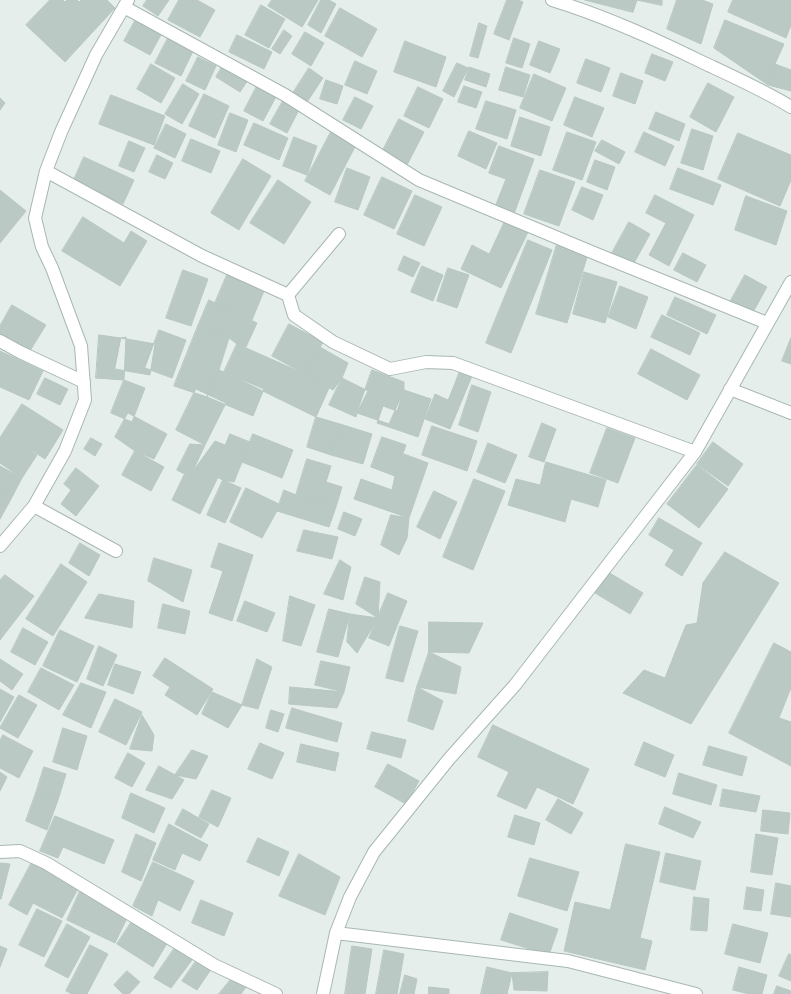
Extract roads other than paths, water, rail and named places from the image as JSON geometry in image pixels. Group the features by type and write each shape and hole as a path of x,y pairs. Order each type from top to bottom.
{"street":[{"path":"552,0 569,5 655,39 764,92 791,107"},
{"path":"0,546 34,506 65,450 85,400 81,346 42,247 35,218 46,171 96,55 126,4 285,95 419,180 767,323"},
{"path":"46,171 202,256 288,295 294,315 333,342 390,369 426,362 453,363 695,452"},
{"path":"288,295 339,234"},
{"path":"323,994 336,933 350,897 374,852 449,759 515,685 695,452 791,282"},
{"path":"0,341 84,382"},
{"path":"730,389 791,413"},
{"path":"34,506 116,551"},
{"path":"0,852 20,851 46,862 214,965 276,994"},
{"path":"336,933 568,962 696,994"}]}
